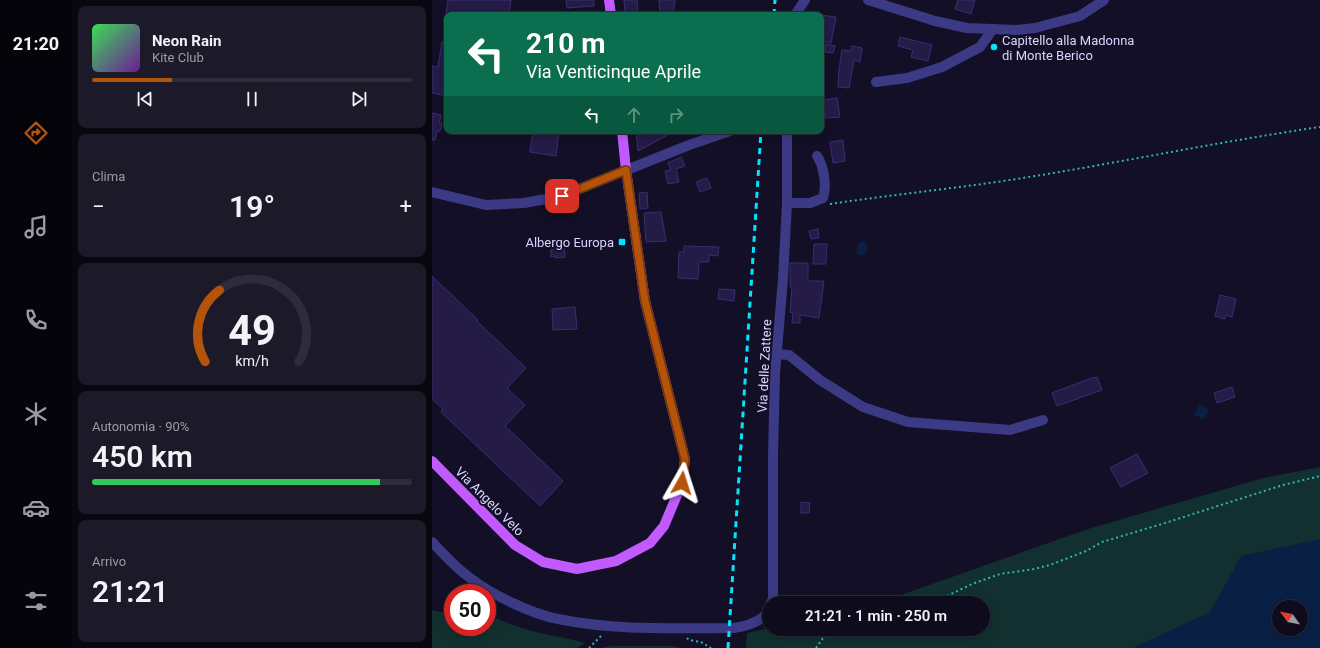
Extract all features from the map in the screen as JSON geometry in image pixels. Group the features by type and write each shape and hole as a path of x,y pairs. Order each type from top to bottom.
{"main road":[{"path":"609,0 611,12"},
{"name":"Via Angelo Velo","path":"432,461 515,545 543,562 577,569 616,561 650,543 664,526 682,483 685,459 645,301 622,134"}],"street":[{"path":"797,12 805,0"},
{"path":"868,0 935,21 967,28 1016,30 1043,26 1080,16 1104,0"},
{"path":"876,82 907,78 942,68 980,47 993,29"},
{"path":"432,192 486,205 524,203 562,196 722,134"},
{"name":"Via delle Zattere","path":"773,596 773,456 776,354 783,279 787,134"},
{"path":"786,203 810,202 823,198 826,191 818,156"},
{"path":"776,354 789,355 820,380 863,407 908,422 1010,430 1043,420"},
{"path":"432,542 469,578 493,593 525,608 556,619 610,627 734,628 745,627 762,618"}],"path":[{"path":"830,204 1010,180 1257,136 1320,127"},
{"path":"947,596 972,584 1000,574 1034,569 1086,551 1102,542 1284,484 1320,476"},
{"path":"589,648 610,627"},
{"path":"683,628 684,635 690,640 701,642 710,648"},
{"path":"816,648 823,638 827,636"}],"green space":[{"path":"1320,467 1320,648 746,648 747,633 762,630 762,636 990,636 990,596 898,596 1088,529 1263,478"},
{"path":"432,610 444,613 444,636 496,636 496,618 518,627 585,643 577,648 432,648"},
{"path":"609,646 672,646 682,648 601,648"}],"water":[{"path":"862,241 868,246 866,254 862,256 857,254 857,251 858,245"},
{"path":"1200,404 1209,410 1203,420 1194,414"},
{"path":"1320,539 1320,648 1133,648 1210,612 1241,556"}],"building":[{"path":"448,0 511,0 509,12 446,12"},
{"path":"566,0 594,0 594,6 567,8"},
{"path":"624,0 637,0 638,12 625,12"},
{"path":"659,0 675,0 673,12 660,12"},
{"path":"958,0 975,0 971,14 955,9"},
{"path":"824,15 836,17 831,43 824,42"},
{"path":"900,37 932,45 928,61 911,57 913,50 898,46"},
{"path":"442,42 444,42 444,95 432,93 432,66 438,67"},
{"path":"826,44 835,46 833,53 825,52"},
{"path":"852,46 862,48 860,62 854,60 849,88 838,87 842,50 851,51"},
{"path":"837,98 840,117 826,118 824,100"},
{"path":"432,113 441,115 439,123 442,123 440,131 437,131 435,140 432,140"},
{"path":"533,134 559,134 556,156 530,152"},
{"path":"636,134 669,134 638,151"},
{"path":"843,140 845,161 833,163 830,142"},
{"path":"681,157 685,166 676,169 679,182 668,184 665,171 671,170 668,163"},
{"path":"707,178 711,188 700,192 696,182"},
{"path":"647,192 648,208 640,209 639,193"},
{"path":"661,212 666,241 646,242 644,213"},
{"path":"818,229 819,238 811,239 809,231"},
{"path":"564,241 565,257 551,257 551,249 554,249 553,242"},
{"path":"814,244 827,244 826,264 813,264"},
{"path":"684,246 719,247 718,256 709,255 709,262 699,262 698,279 678,278 679,252 684,252"},
{"path":"790,263 808,263 808,281 824,281 819,318 800,315 800,323 792,323 793,313 790,312 792,287 790,287"},
{"path":"432,276 526,368 507,388 525,405 505,426 563,481 540,506 441,412 443,409 432,399"},
{"path":"719,289 735,290 734,301 718,299"},
{"path":"1220,295 1236,299 1232,317 1226,315 1225,319 1215,316"},
{"path":"575,307 577,329 553,330 552,309"},
{"path":"1097,377 1102,390 1057,406 1052,393"},
{"path":"1232,387 1235,397 1217,403 1214,393"},
{"path":"1137,454 1148,473 1121,487 1110,468"},
{"path":"801,502 810,503 809,513 801,513"}],"railway":[{"path":"774,12 775,0"},
{"path":"728,648 761,134"}],"place":[{"name":"Capitello alla Madonna di Monte Berico","path":"994,47"},
{"name":"Albergo Europa","path":"622,242"}],"route":[{"path":"562,196 626,170 645,301 685,459 682,483"}]}
